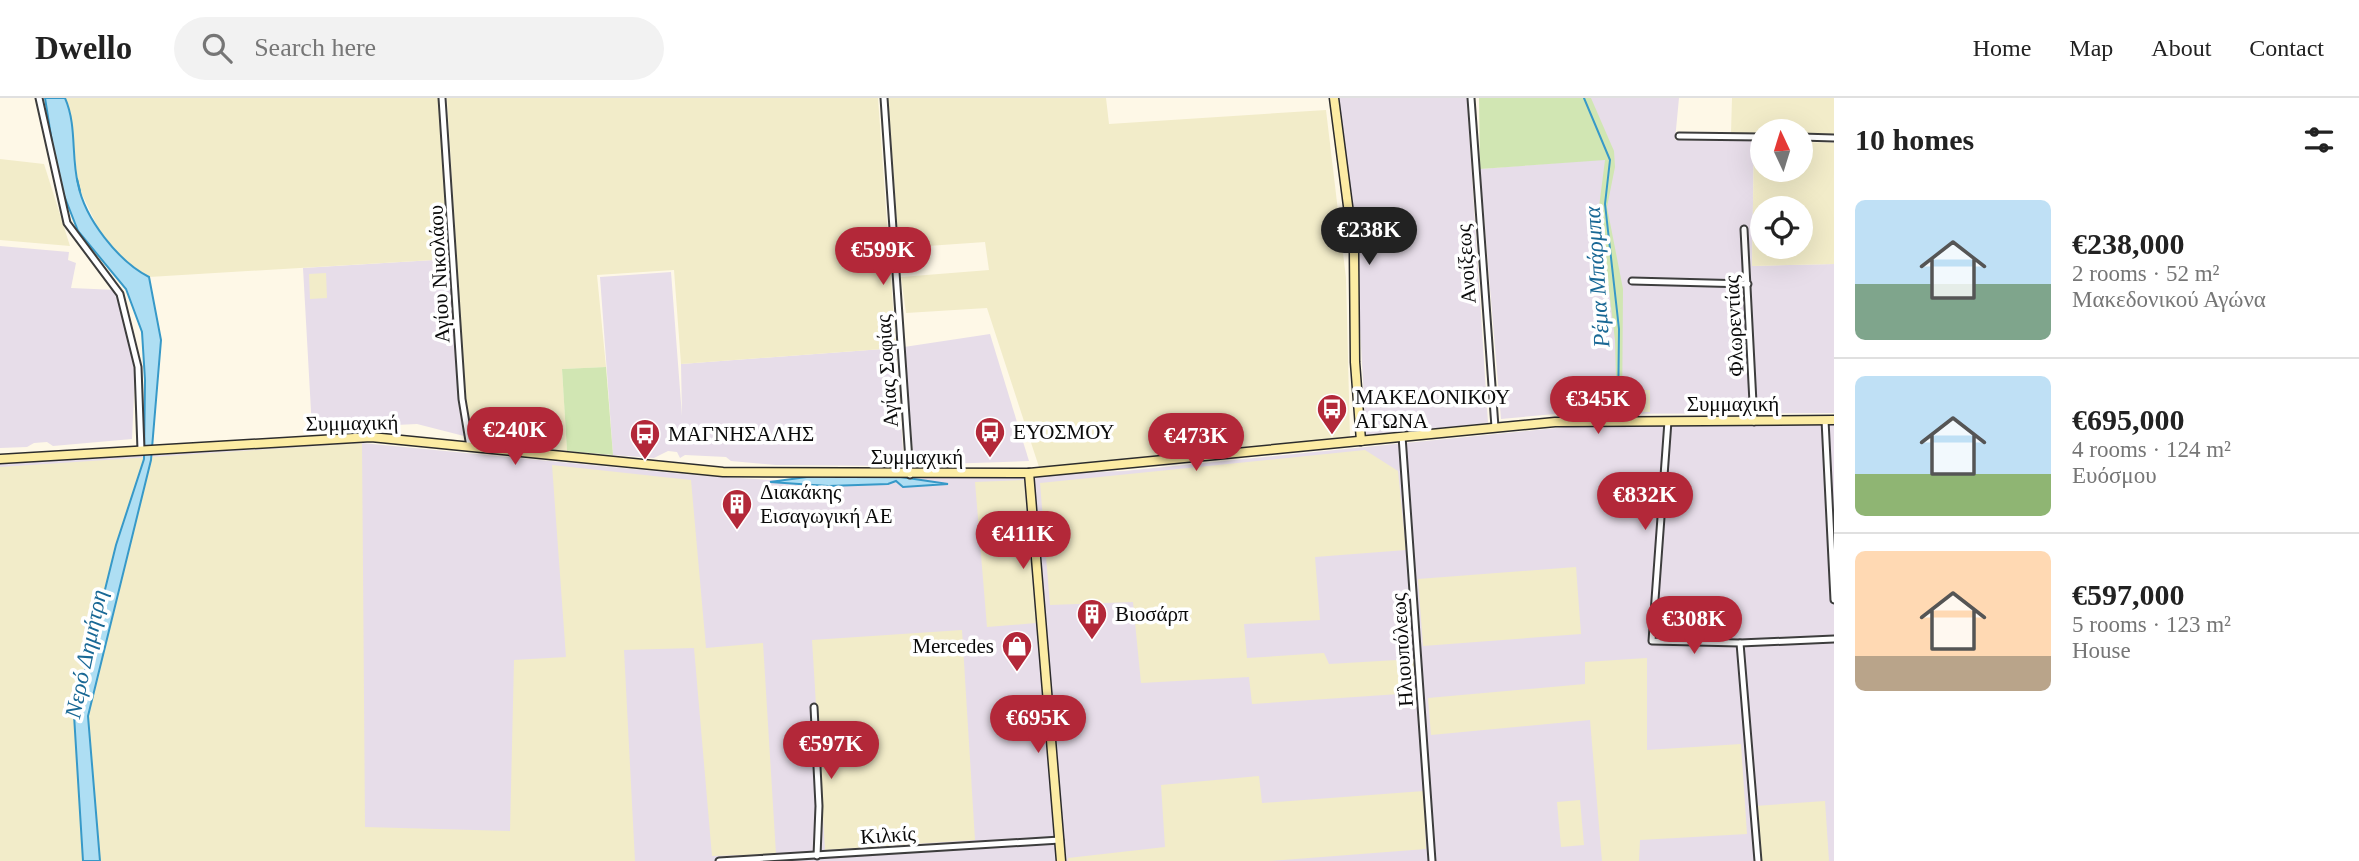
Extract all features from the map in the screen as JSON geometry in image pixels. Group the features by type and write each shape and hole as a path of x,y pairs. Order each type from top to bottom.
{"street":[{"path":"39,98 67,223 120,294 138,367 141,450"},
{"name":"Αγίου Νικολάου","path":"442,98 462,399 470,447"},
{"name":"Αγίας Σοφίας","path":"884,98 910,475"},
{"path":"1334,98 1354,252 1355,362 1361,441"},
{"name":"Ανοίξεως","path":"1471,98 1495,427"},
{"path":"1679,136 1750,137"},
{"path":"1813,137 1834,138"},
{"name":"Φλωρεντίας","path":"1744,229 1754,422"},
{"path":"1632,281 1748,284"},
{"path":"1830,420 1834,600"},
{"name":"Συμμαχική","path":"0,459 371,437 723,472 1029,474 1555,422 1830,420"},
{"path":"1668,421 1652,641 1740,643 1834,639"},
{"name":"Ηλιουπόλεως","path":"1402,436 1432,861"},
{"path":"1029,474 1062,861"},
{"path":"1740,643 1758,861"},
{"path":"814,707 819,806 817,856"},
{"name":"Κιλκίς","path":"719,861 1060,840"}],"shaded area":[{"path":"65,98 439,98 450,259 149,277 133,269 102,236 78,186 70,110"},
{"path":"447,98 878,98 896,348 681,364 674,270 597,275 606,367 562,369 567,451 472,443 466,410"},
{"path":"888,98 1106,98 1109,124 1326,110 1346,278 1350,438 1129,462 1039,467 987,308 906,313 901,277 989,270 985,242 899,248"},
{"path":"1336,98 1467,98 1488,423 1366,435 1353,203"},
{"path":"1590,98 1679,98 1675,140 1750,141 1750,182 1753,182 1753,196 1750,196 1752,266 1834,264 1834,413 1555,414 1501,419 1480,169 1605,159"},
{"path":"1732,98 1834,98 1834,134 1813,134 1813,119 1750,119 1750,133 1731,133"},
{"path":"1813,142 1834,143 1834,264 1752,266 1752,259 1813,259 1813,196 1753,196 1753,182 1813,182"},
{"path":"0,159 44,164 70,246 0,240"},
{"path":"0,246 69,252 68,260 76,263 71,288 117,290 135,373 132,439 53,446 47,442 34,443 27,447 0,448"},
{"path":"450,259 459,407 464,436 417,424 312,429 303,268"},
{"path":"671,272 682,416 681,364 896,348 904,466 776,465 731,461 726,457 685,455 680,458 677,452 668,451 654,458 613,455 600,277"},
{"path":"326,273 327,298 310,299 309,274"},
{"path":"990,334 1029,461 914,465 904,347"},
{"path":"1624,390 1650,390 1650,412 1624,412"},
{"path":"1834,424 1834,861 0,861 0,464 362,443 705,476 789,481 886,479 1124,471 1576,426"},
{"path":"362,443 365,827 510,831 514,660 566,657 552,465 691,480 706,648 763,643 776,854 712,856 694,648 624,650 635,861 0,861 0,467"},
{"path":"1365,450 1398,471 1406,550 1315,557 1320,620 1244,624 1247,658 1324,653 1329,664 1414,659 1414,693 1252,704 1249,677 1141,683 1133,602 1050,605 1040,483"},
{"path":"1024,480 1036,623 987,627 975,482"},
{"path":"1576,567 1581,634 1423,646 1418,579"},
{"path":"962,630 975,840 825,850 812,640"},
{"path":"1647,658 1647,750 1741,744 1747,834 1640,840 1639,861 1602,861 1590,720 1431,735 1428,698 1585,684 1585,662"},
{"path":"1259,776 1262,803 1424,791 1426,849 1269,861 1068,861 1068,858 1165,847 1161,785"},
{"path":"1580,800 1584,845 1561,847 1557,802"},
{"path":"1825,801 1829,861 1761,861 1755,806"}],"green space":[{"path":"1479,98 1591,98 1614,151 1615,167 1607,207 1623,289 1622,420 1617,420 1615,340 1599,207 1605,160 1480,169"},
{"path":"606,367 613,455 567,451 562,369"}],"water":[{"path":"45,98 65,98 71,119 76,173 82,197 104,238 126,261 149,277 161,340 151,460 88,716 100,861 83,861 74,715 116,545 144,459 145,380 142,332 126,289 78,231 58,180"},
{"path":"836,473 874,473 948,484 903,487 896,481 888,484 828,486 770,482"}],"waterway":[{"name":"Ρέμα Μπάρμπα","path":"1584,98 1610,160 1605,204 1619,329 1618,417"},
{"name":"Νερό Δημήτρη","path":"77,179 80,191"},
{"name":"Ρέμα Μπάρμπα","path":"1600,418 1634,418"}],"place":[{"name":"ΜΑΚΕΔΟΝΙΚΟΥ ΑΓΩΝΑ","path":"1332,436"},
{"name":"ΕΥΟΣΜΟΥ","path":"990,459"},
{"name":"ΜΑΓΝΗΣΑΛΗΣ","path":"645,461"},
{"name":"Διακάκης Εισαγωγική ΑΕ","path":"737,531"},
{"name":"Βιοσάρπ","path":"1092,641"},
{"name":"Mercedes","path":"1017,673"}]}
